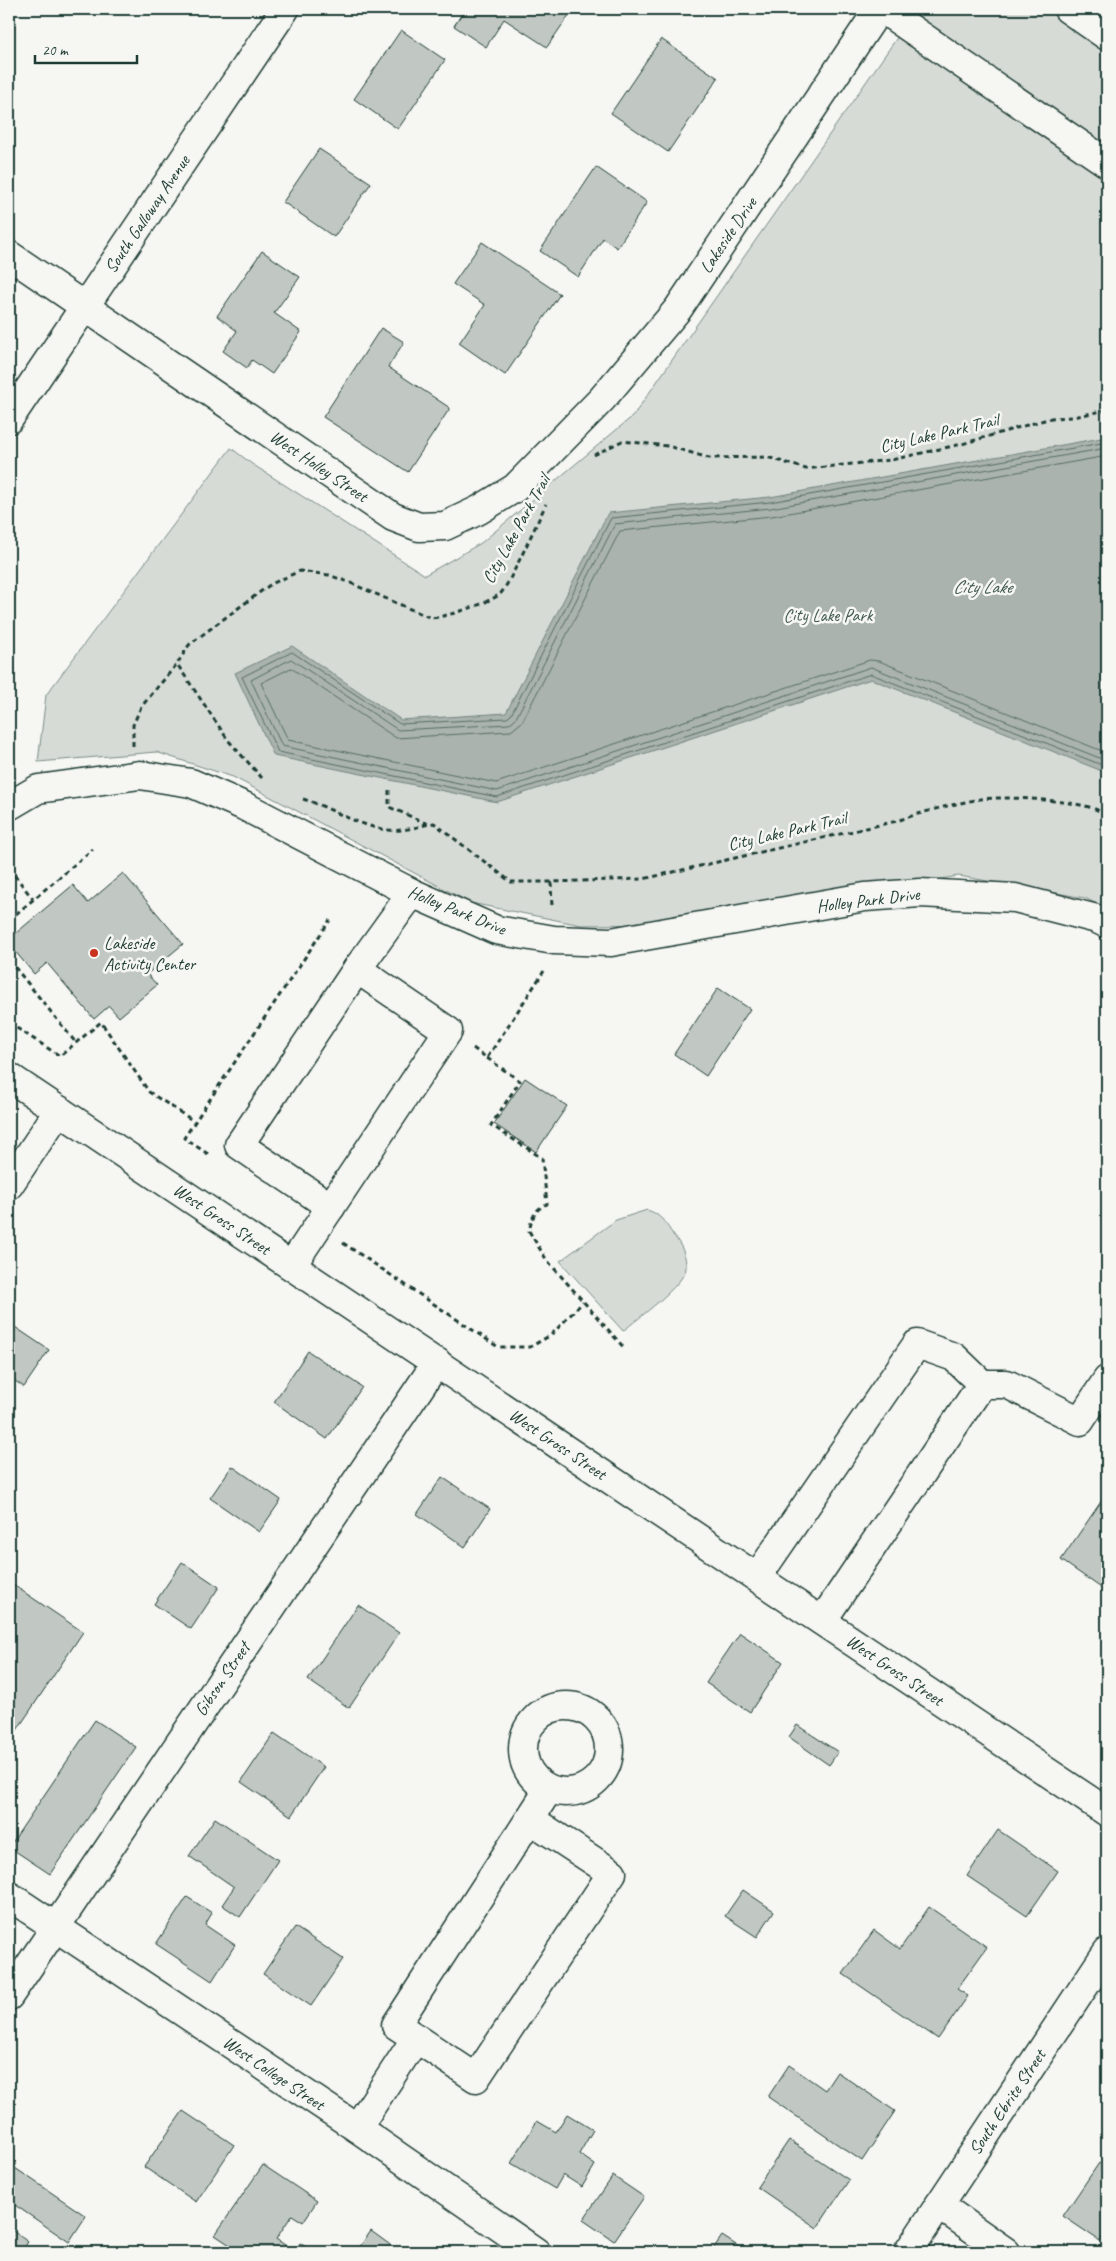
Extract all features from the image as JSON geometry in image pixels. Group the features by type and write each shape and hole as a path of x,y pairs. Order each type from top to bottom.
{"street":[{"name":"South Galloway Avenue","path":"9,418 285,9"},
{"path":"881,9 1107,163"},
{"name":"Lakeside Drive","path":"557,446 602,400 678,309 881,9"},
{"path":"1068,9 1107,36"},
{"name":"West Holley Street","path":"9,255 84,308 393,517 419,527 445,526 479,510 515,488 557,446"},
{"name":"Holley Park Drive","path":"9,806 38,789 140,775 191,783 244,806 412,893 496,930 554,940 611,942 865,897 920,893 1015,898 1097,919 1107,924"},
{"path":"331,1207 239,1144 357,969 412,893"},
{"path":"292,1266 448,1031 357,969"},
{"name":"West Gross Street","path":"9,1077 1107,1812"},
{"path":"9,1185 59,1110"},
{"path":"757,1577 917,1344 954,1357 982,1384 1007,1384 1080,1420 1107,1380"},
{"name":"Gibson Street","path":"9,1996 437,1362"},
{"path":"822,1621 982,1384"},
{"path":"530,1819 612,1873 476,2078 396,2025 549,1789"},
{"name":"West College Street","path":"9,1896 357,2128 519,2248"},
{"name":"South Ebrite Street","path":"908,2252 1107,1952"},
{"path":"357,2128 416,2038"},
{"path":"939,2206 1006,2252"}],"path":[{"name":"City Lake Park Trail","path":"592,456 622,441 668,446 709,458 767,457 806,469 891,460 962,444 1051,418 1073,417 1107,410"},
{"name":"City Lake Park Trail","path":"133,776 133,725 141,706 178,664 189,645 271,584 300,571 329,575 432,618 443,618 501,594 548,502"},
{"path":"178,664 228,740 266,782"},
{"name":"City Lake Park Trail","path":"389,790 389,807 428,824 434,823 511,882 643,879 897,821 918,813 977,800 1018,799 1068,804 1096,809 1107,818"},
{"path":"296,796 315,802 358,823 388,830 414,829 428,824"},
{"path":"9,920 94,849"},
{"path":"9,868 33,899"},
{"path":"487,1058 550,961 554,940"},
{"path":"9,960 76,1043"},
{"path":"9,1023 60,1056 101,1022 149,1092 195,1122"},
{"path":"448,1031 520,1081 490,1125 542,1158 547,1204 536,1211 530,1231 546,1259 625,1349"}],"green space":[{"name":"City Lake Park","path":"917,9 1107,9 1107,909 1085,898 959,876 667,924 581,925 471,903 233,777 156,752 38,762 46,695 231,448 252,464 425,575 481,543 633,416"},
{"path":"647,1210 660,1217 677,1239 684,1255 686,1268 684,1275 669,1292 623,1331 560,1261 616,1220"}],"water":[{"name":"City Lake","path":"1107,437 1107,773 871,679 497,802 274,756 235,673 292,646 401,720 506,713 608,513 770,497"}],"building":[{"path":"465,9 559,9 569,15 547,47 504,19 486,47 454,26"},
{"path":"401,30 445,60 398,129 354,99"},
{"path":"661,39 718,78 668,152 611,113"},
{"path":"319,149 371,183 334,237 283,202"},
{"path":"596,167 647,202 617,248 603,238 578,277 540,251"},
{"path":"482,242 560,294 505,375 459,343 485,305 453,284"},
{"path":"262,251 300,277 274,313 301,332 272,374 252,360 247,368 223,351 237,331 217,316"},
{"path":"381,328 404,342 388,367 450,408 408,472 323,417"},
{"name":"Lakeside Activity Center","path":"123,873 183,944 147,974 157,985 119,1017 109,1006 94,1019 47,963 34,974 9,944 9,939 73,885 88,903"},
{"path":"718,988 750,1009 706,1076 674,1054"},
{"path":"525,1078 567,1106 536,1152 494,1124"},
{"path":"9,1323 49,1350 24,1387 9,1377"},
{"path":"308,1351 362,1387 327,1439 274,1402"},
{"path":"232,1466 281,1500 259,1532 210,1498"},
{"path":"442,1477 490,1509 465,1547 417,1514"},
{"path":"1107,1493 1107,1592 1061,1560"},
{"path":"182,1562 219,1587 191,1629 154,1604"},
{"path":"9,1582 83,1632 13,1736 9,1733"},
{"path":"358,1605 399,1633 349,1708 308,1680"},
{"path":"740,1633 783,1662 750,1712 706,1683"},
{"path":"95,1720 136,1747 50,1874 9,1847"},
{"path":"797,1725 838,1752 829,1765 789,1737"},
{"path":"274,1733 324,1767 291,1816 241,1782"},
{"path":"215,1818 278,1860 240,1917 222,1905 234,1887 189,1856"},
{"path":"998,1830 1058,1871 1027,1916 967,1876"},
{"path":"743,1890 774,1911 757,1937 725,1916"},
{"path":"187,1897 212,1913 205,1925 235,1945 212,1981 156,1944"},
{"path":"929,1907 987,1947 957,1989 968,1996 938,2039 843,1974 874,1930 900,1949"},
{"path":"295,1927 343,1959 311,2006 263,1974"},
{"path":"789,2065 825,2090 837,2072 895,2111 862,2161 768,2097"},
{"path":"183,2111 234,2145 196,2202 144,2167"},
{"path":"567,2114 593,2130 579,2154 595,2165 582,2187 563,2175 555,2189 511,2163 537,2121 556,2132"},
{"path":"789,2140 849,2180 817,2228 757,2187"},
{"path":"1099,2163 1107,2168 1107,2231 1100,2241 1063,2216"},
{"path":"9,2164 86,2216 69,2242 9,2201"},
{"path":"263,2165 317,2201 303,2222 292,2215 276,2239 288,2247 285,2252 238,2252 215,2235"},
{"path":"613,2176 644,2197 614,2241 583,2220"},
{"path":"9,2228 28,2242 21,2252 9,2252"},
{"path":"371,2231 400,2252 356,2252"},
{"path":"722,2236 747,2252 711,2252"},
{"path":"300,2243 313,2252 294,2252"}],"place":[{"name":"Lakeside Activity Center","path":"94,953"}]}
